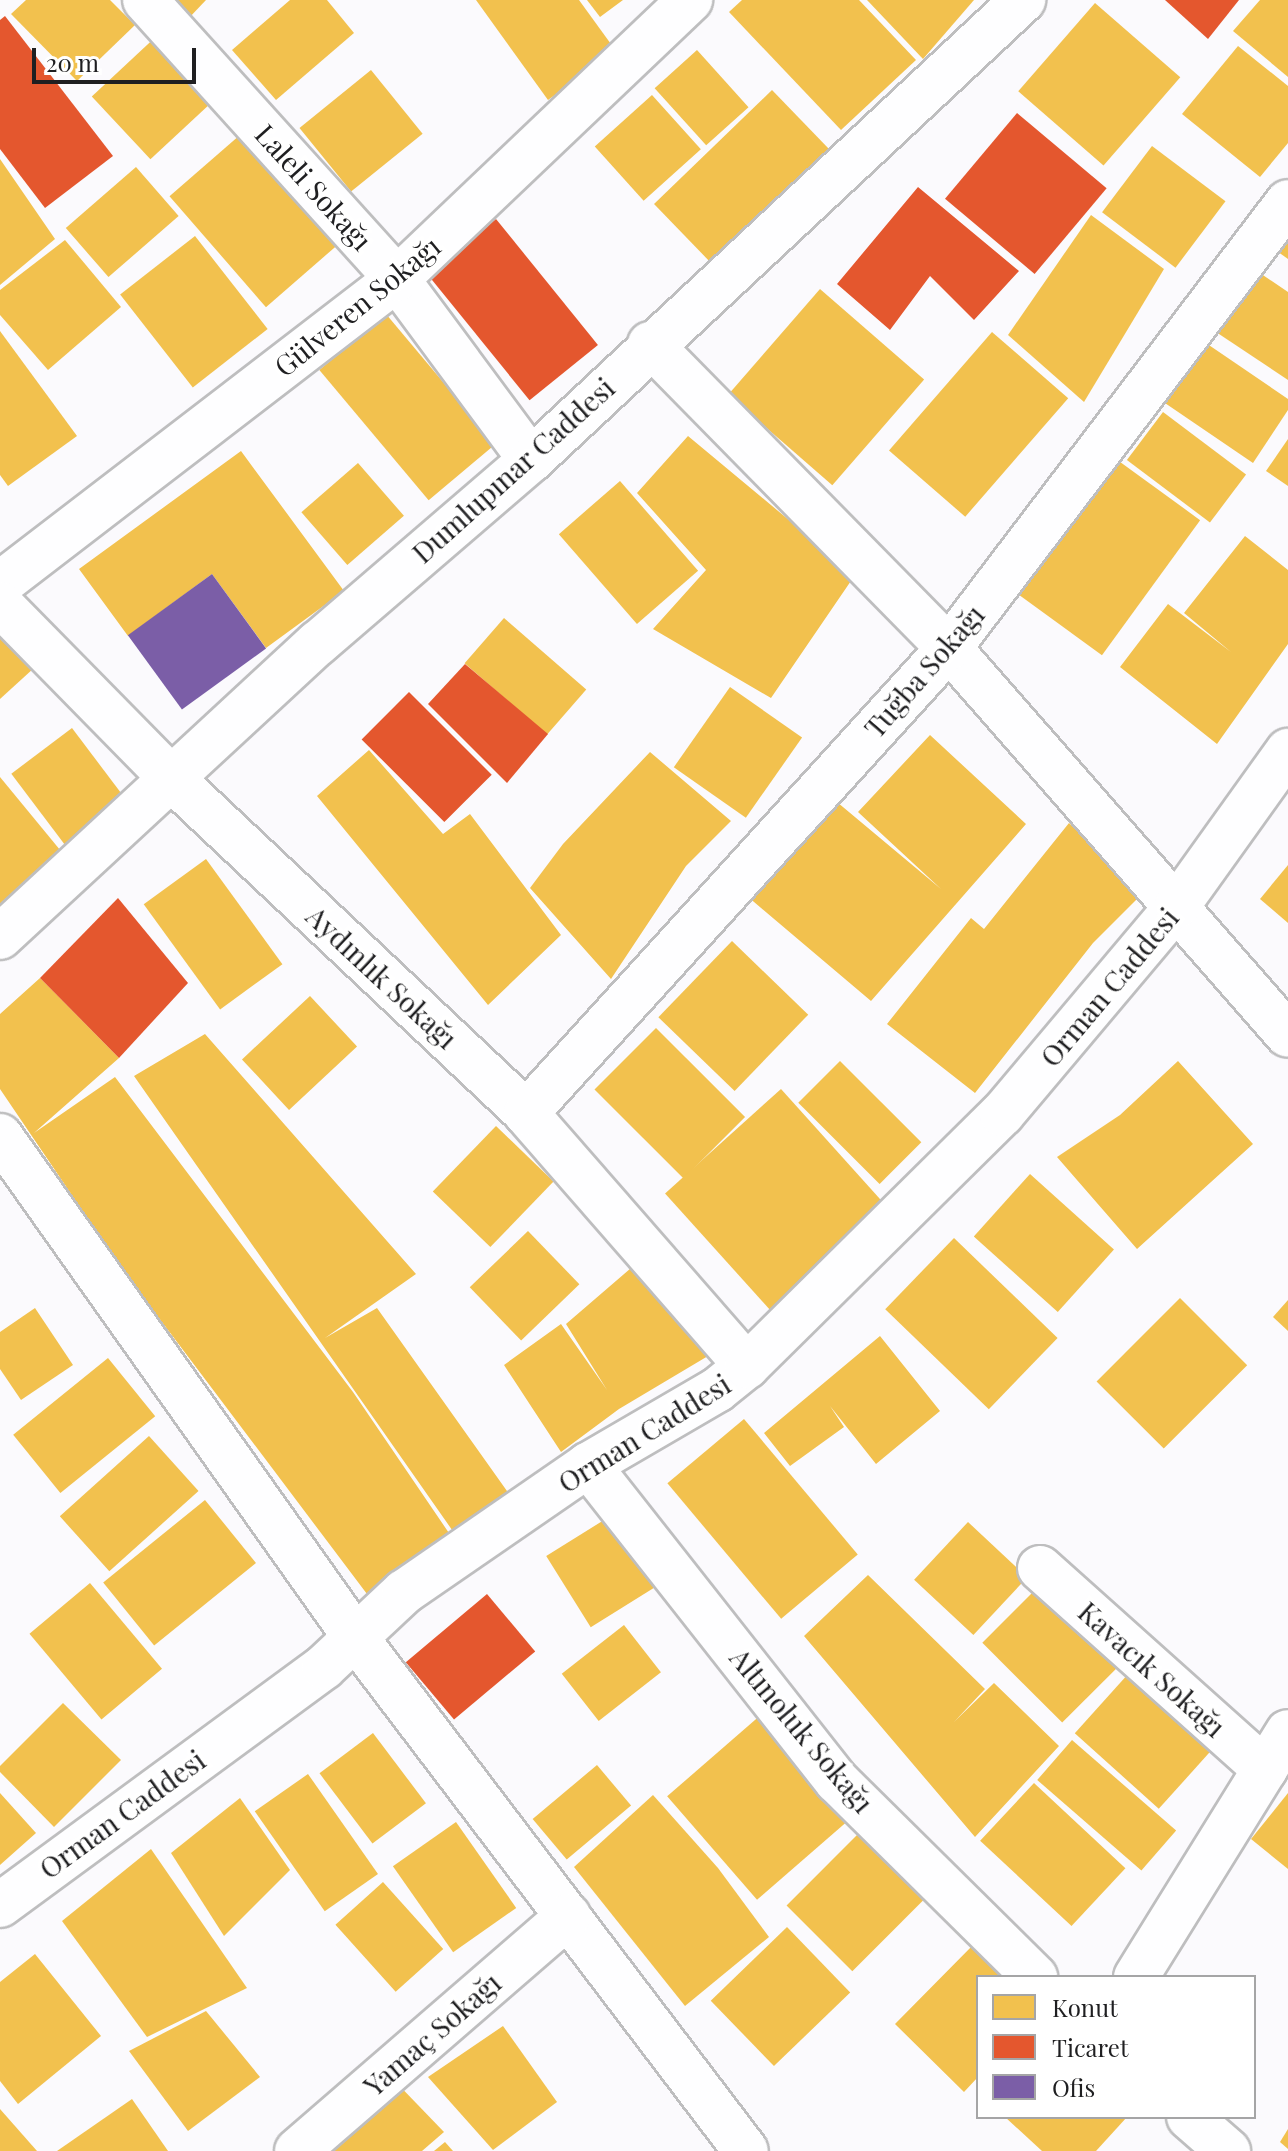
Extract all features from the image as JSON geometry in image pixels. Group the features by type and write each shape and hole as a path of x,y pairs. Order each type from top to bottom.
{"street":[{"name":"Laleli Sokağı","path":"145,0 397,279 531,460"},
{"name":"Gülveren Sokağı","path":"0,584 397,279 690,0"},
{"name":"Dumlupınar Caddesi","path":"0,937 318,643 531,460 650,344 1023,0"},
{"name":"Tuğba Sokağı","path":"526,1113 949,648 1288,202"},
{"path":"650,344 949,648 1288,1035"},
{"name":"Aydınlık Sokağı","path":"0,604 171,778 526,1113 747,1366"},
{"name":"Orman Caddesi","path":"0,1905 324,1667 404,1592 588,1465 717,1390 747,1366 1002,1114 1177,906 1288,751"},
{"path":"0,1136 356,1638 746,2151"},
{"name":"Altınoluk Sokağı","path":"588,1465 837,1781 1033,1975"},
{"name":"Kavacık Sokağı","path":"1040,1568 1265,1769"},
{"path":"1137,1975 1288,1732"},
{"name":"Yamaç Sokağı","path":"297,2151 568,1916"},
{"path":"1191,2119 1228,2151"}],"building: Konut":[{"path":"26,0 110,0 135,25 77,81 11,14"},
{"path":"169,0 206,0 188,19"},
{"path":"290,0 327,0 354,33 276,100 232,50"},
{"path":"476,0 579,0 616,51 548,100"},
{"path":"587,0 623,0 600,17"},
{"path":"742,0 859,0 916,60 841,130 729,12"},
{"path":"867,0 974,0 923,59"},
{"path":"1260,0 1288,0 1288,77 1233,31"},
{"path":"1095,3 1180,77 1104,165 1018,91"},
{"path":"162,31 221,94 150,159 92,96"},
{"path":"1238,46 1288,86 1288,143 1260,177 1182,114"},
{"path":"697,50 749,107 706,145 655,88"},
{"path":"371,70 423,134 351,192 300,128"},
{"path":"772,90 839,159 721,273 654,204"},
{"path":"652,95 701,149 644,201 595,147"},
{"path":"248,128 344,239 266,307 170,196"},
{"path":"1152,146 1225,201 1176,268 1102,212"},
{"path":"0,159 55,239 0,285"},
{"path":"136,167 179,216 108,277 66,228"},
{"path":"1091,215 1164,269 1084,402 1008,335"},
{"path":"1288,216 1288,259 1267,244"},
{"path":"195,236 268,329 193,387 120,294"},
{"path":"65,240 121,307 48,370 0,315 0,290"},
{"path":"1257,271 1288,292 1288,380 1216,332"},
{"path":"820,289 924,380 832,485 728,395"},
{"path":"386,314 495,444 429,500 319,370"},
{"path":"0,331 77,436 8,486 0,475"},
{"path":"992,332 1068,398 965,517 889,450"},
{"path":"1200,339 1288,399 1288,410 1253,463 1159,399"},
{"path":"1163,412 1246,475 1210,523 1127,460"},
{"path":"688,436 855,575 771,698 653,629 706,570 637,493"},
{"path":"1288,439 1288,486 1266,471"},
{"path":"241,451 344,591 266,648 212,574 128,636 79,569"},
{"path":"1116,459 1200,520 1102,655 1018,594"},
{"path":"358,463 404,516 347,565 301,512"},
{"path":"620,481 698,571 637,624 559,534"},
{"path":"1245,536 1288,570 1288,644 1217,744 1120,667 1168,604 1231,652 1184,613"},
{"path":"504,618 586,690 547,735 465,663"},
{"path":"0,630 34,668 0,699"},
{"path":"730,687 802,737 746,818 674,767"},
{"path":"72,728 132,807 71,853 11,774"},
{"path":"930,735 1026,824 871,1001 747,896 831,797 941,889 858,812"},
{"path":"369,750 443,834 470,814 561,935 488,1005 317,796"},
{"path":"650,752 731,821 686,866 611,979 530,888 563,844"},
{"path":"0,777 65,856 3,907 0,903"},
{"path":"1069,823 1144,892 1093,943 975,1093 887,1024 971,918 984,929"},
{"path":"206,859 282,964 220,1009 144,904"},
{"path":"1288,865 1288,923 1260,899"},
{"path":"732,941 808,1015 735,1091 658,1017"},
{"path":"40,978 119,1058 34,1133 115,1077 353,1392 451,1536 370,1598 122,1269 0,1089 0,1014"},
{"path":"310,996 357,1046 289,1110 242,1059"},
{"path":"656,1028 745,1117 684,1179 594,1090"},
{"path":"205,1034 416,1274 325,1338 377,1308 519,1508 464,1547 134,1076"},
{"path":"840,1061 921,1142 880,1184 798,1103"},
{"path":"1178,1061 1253,1144 1137,1249 1057,1157 1120,1115"},
{"path":"781,1089 887,1207 771,1312 665,1193"},
{"path":"496,1126 554,1182 490,1247 433,1191"},
{"path":"1030,1174 1114,1250 1058,1312 974,1236"},
{"path":"528,1231 579,1284 521,1340 470,1287"},
{"path":"954,1238 1058,1338 989,1409 885,1309"},
{"path":"638,1262 708,1356 619,1409 561,1452 504,1365 561,1324 607,1390 566,1324"},
{"path":"1180,1298 1247,1365 1164,1449 1097,1381"},
{"path":"1288,1300 1288,1331 1273,1317"},
{"path":"35,1308 73,1365 21,1400 0,1369 0,1332"},
{"path":"880,1336 940,1411 876,1464 830,1406 844,1427 790,1466 764,1433"},
{"path":"108,1358 155,1416 60,1493 13,1435"},
{"path":"744,1419 858,1555 781,1619 667,1483"},
{"path":"149,1436 199,1491 109,1571 60,1516"},
{"path":"205,1500 256,1563 154,1645 103,1582"},
{"path":"620,1510 665,1581 591,1627 546,1556"},
{"path":"968,1522 1027,1577 973,1635 914,1580"},
{"path":"868,1575 985,1689 954,1722 994,1683 1059,1746 975,1837 804,1636"},
{"path":"90,1583 162,1669 101,1720 29,1634"},
{"path":"1041,1584 1121,1664 1062,1723 982,1643"},
{"path":"624,1625 661,1672 599,1721 562,1674"},
{"path":"1129,1673 1213,1749 1159,1809 1075,1733"},
{"path":"63,1703 121,1760 54,1827 0,1772 0,1766"},
{"path":"763,1713 853,1816 757,1900 667,1796"},
{"path":"373,1733 426,1803 372,1844 319,1773"},
{"path":"1072,1740 1176,1831 1141,1871 1037,1780"},
{"path":"597,1765 631,1806 567,1860 533,1819"},
{"path":"308,1774 378,1874 325,1911 255,1811"},
{"path":"1034,1783 1125,1868 1072,1926 980,1841"},
{"path":"0,1793 36,1833 0,1865"},
{"path":"1288,1793 1288,1869 1251,1839"},
{"path":"653,1795 718,1868 769,1937 685,2006 574,1867"},
{"path":"240,1798 290,1870 224,1936 171,1853"},
{"path":"456,1822 516,1908 453,1952 393,1866"},
{"path":"858,1834 924,1900 852,1971 787,1905"},
{"path":"151,1849 247,1988 147,2037 62,1921"},
{"path":"383,1882 443,1949 396,1992 335,1925"},
{"path":"787,1927 850,1992 774,2066 711,2001"},
{"path":"974,1944 1007,1975 976,1975 976,2079 964,2092 895,2024"},
{"path":"35,1954 101,2036 18,2104 0,2081 0,1982"},
{"path":"206,2011 260,2077 188,2131 129,2051"},
{"path":"503,2026 557,2102 493,2150 428,2077"},
{"path":"390,2076 444,2132 422,2151 316,2151"},
{"path":"132,2099 168,2151 57,2151"},
{"path":"0,2109 37,2151 0,2151"},
{"path":"1007,2119 1125,2119 1096,2151 1042,2151"},
{"path":"1288,2129 1288,2149 1280,2142"},
{"path":"445,2142 453,2151 434,2151"}],"building: Ticaret":[{"path":"1165,0 1239,0 1208,39"},
{"path":"5,16 113,156 45,208 0,149 0,20"},
{"path":"1017,113 1107,188 1035,274 945,199"},
{"path":"918,187 1019,271 974,320 930,276 890,330 837,284"},
{"path":"496,219 598,345 530,400 428,274"},
{"path":"465,664 548,734 507,783 428,704"},
{"path":"409,692 492,775 444,822 362,739"},
{"path":"118,898 188,983 119,1058 40,978"},
{"path":"487,1594 535,1651 454,1720 406,1662"}],"building: Ofis":[{"path":"212,574 266,648 182,710 128,635"}]}
